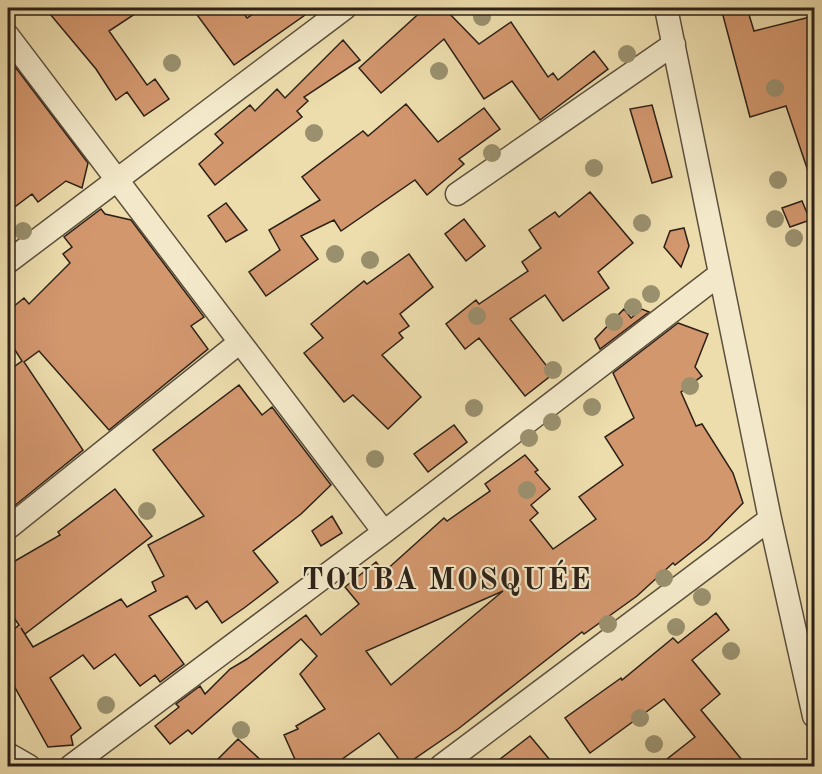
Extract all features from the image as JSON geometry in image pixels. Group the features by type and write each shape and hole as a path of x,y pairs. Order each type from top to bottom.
{"street":[{"path":"8,262 116,178 345,8"},
{"path":"666,8 770,519 814,716"},
{"path":"8,36 384,532"},
{"path":"457,194 674,44"},
{"path":"71,766 384,532 720,274"},
{"path":"8,528 240,342"},
{"path":"441,766 770,519"},
{"path":"8,753 29,766"}],"building":[{"path":"45,8 144,8 109,31 147,85 155,79 169,99 144,116 127,92 116,100 96,69"},
{"path":"192,8 240,8 247,18 262,8 315,8 234,65"},
{"path":"425,8 444,8 479,44 511,22 548,77 553,73 558,80 594,51 608,69 540,120 512,81 484,99 444,39 381,93 359,68"},
{"path":"721,8 747,8 754,31 814,16 814,180 811,180 786,106 750,117"},
{"path":"343,40 360,60 304,97 308,101 297,111 302,117 215,185 199,164 223,143 215,134 250,105 255,111 277,89 285,98"},
{"path":"13,64 88,163 82,188 66,181 38,202 32,194 8,212 8,69"},
{"path":"406,104 438,142 484,108 500,129 459,159 464,164 427,195 415,180 341,231 334,220 301,236 318,259 266,296 249,272 280,250 269,230 320,200 302,177 363,131 368,136"},
{"path":"652,105 672,177 652,183 630,109"},
{"path":"590,192 633,243 598,272 609,288 563,321 545,295 510,319 553,374 525,396 479,338 465,349 446,324 476,300 479,304 528,271 522,262 541,248 529,230 555,212 559,217"},
{"path":"802,201 810,220 790,227 782,208"},
{"path":"226,203 247,230 226,242 208,216"},
{"path":"101,209 105,214 131,220 204,317 191,326 208,349 109,430 39,351 24,362 83,450 13,507 8,499 8,371 22,361 8,339 8,311 24,298 29,304 70,263 63,254 72,247 64,237"},
{"path":"464,219 485,246 466,261 445,234"},
{"path":"684,228 689,246 681,267 664,247 670,231"},
{"path":"409,254 433,287 400,314 409,326 399,333 403,338 382,355 421,397 388,429 353,395 344,402 304,353 323,338 311,324 364,281 367,284"},
{"path":"624,309 631,318 642,309 649,312 600,349 595,339"},
{"path":"678,323 708,334 695,367 702,376 681,392 696,426 702,424 733,473 743,503 708,539 675,565 673,563 637,596 584,634 582,632 458,729 404,766 379,733 341,760 345,766 298,766 284,735 298,729 296,726 325,709 300,674 317,656 301,639 192,734 188,730 170,744 155,726 179,707 176,704 200,686 205,694 230,669 306,615 321,635 359,604 345,587 376,562 384,572 444,518 447,521 490,491 485,484 525,455 538,470 535,472 550,489 531,505 538,513 530,520 553,549 596,519 579,497 623,465 605,437 634,418 613,373","holes":["503,591 391,685 366,651"]},
{"path":"239,385 262,415 272,407 331,485 301,514 253,551 278,582 244,608 222,623 207,601 196,609 187,596 149,616 184,664 160,682 155,675 140,686 115,654 94,669 83,655 50,678 81,728 71,736 73,745 48,747 8,675 8,634 19,625 8,609 8,565 60,535 58,532 115,489 152,536 25,634 21,628 33,647 121,599 127,607 156,591 152,582 164,576 148,545 204,516 153,450"},
{"path":"454,425 467,442 428,472 414,454"},
{"path":"332,516 342,533 321,546 312,531"},
{"path":"716,613 729,630 692,660 720,694 701,710 747,766 658,766 695,737 664,699 590,753 565,718 621,678 622,680 673,638 678,643"},
{"path":"530,736 555,766 491,766"},
{"path":"238,739 267,766 211,766"}],"district":[{"name":"TOUBA MOSQUÉE","path":"447,579"}]}
